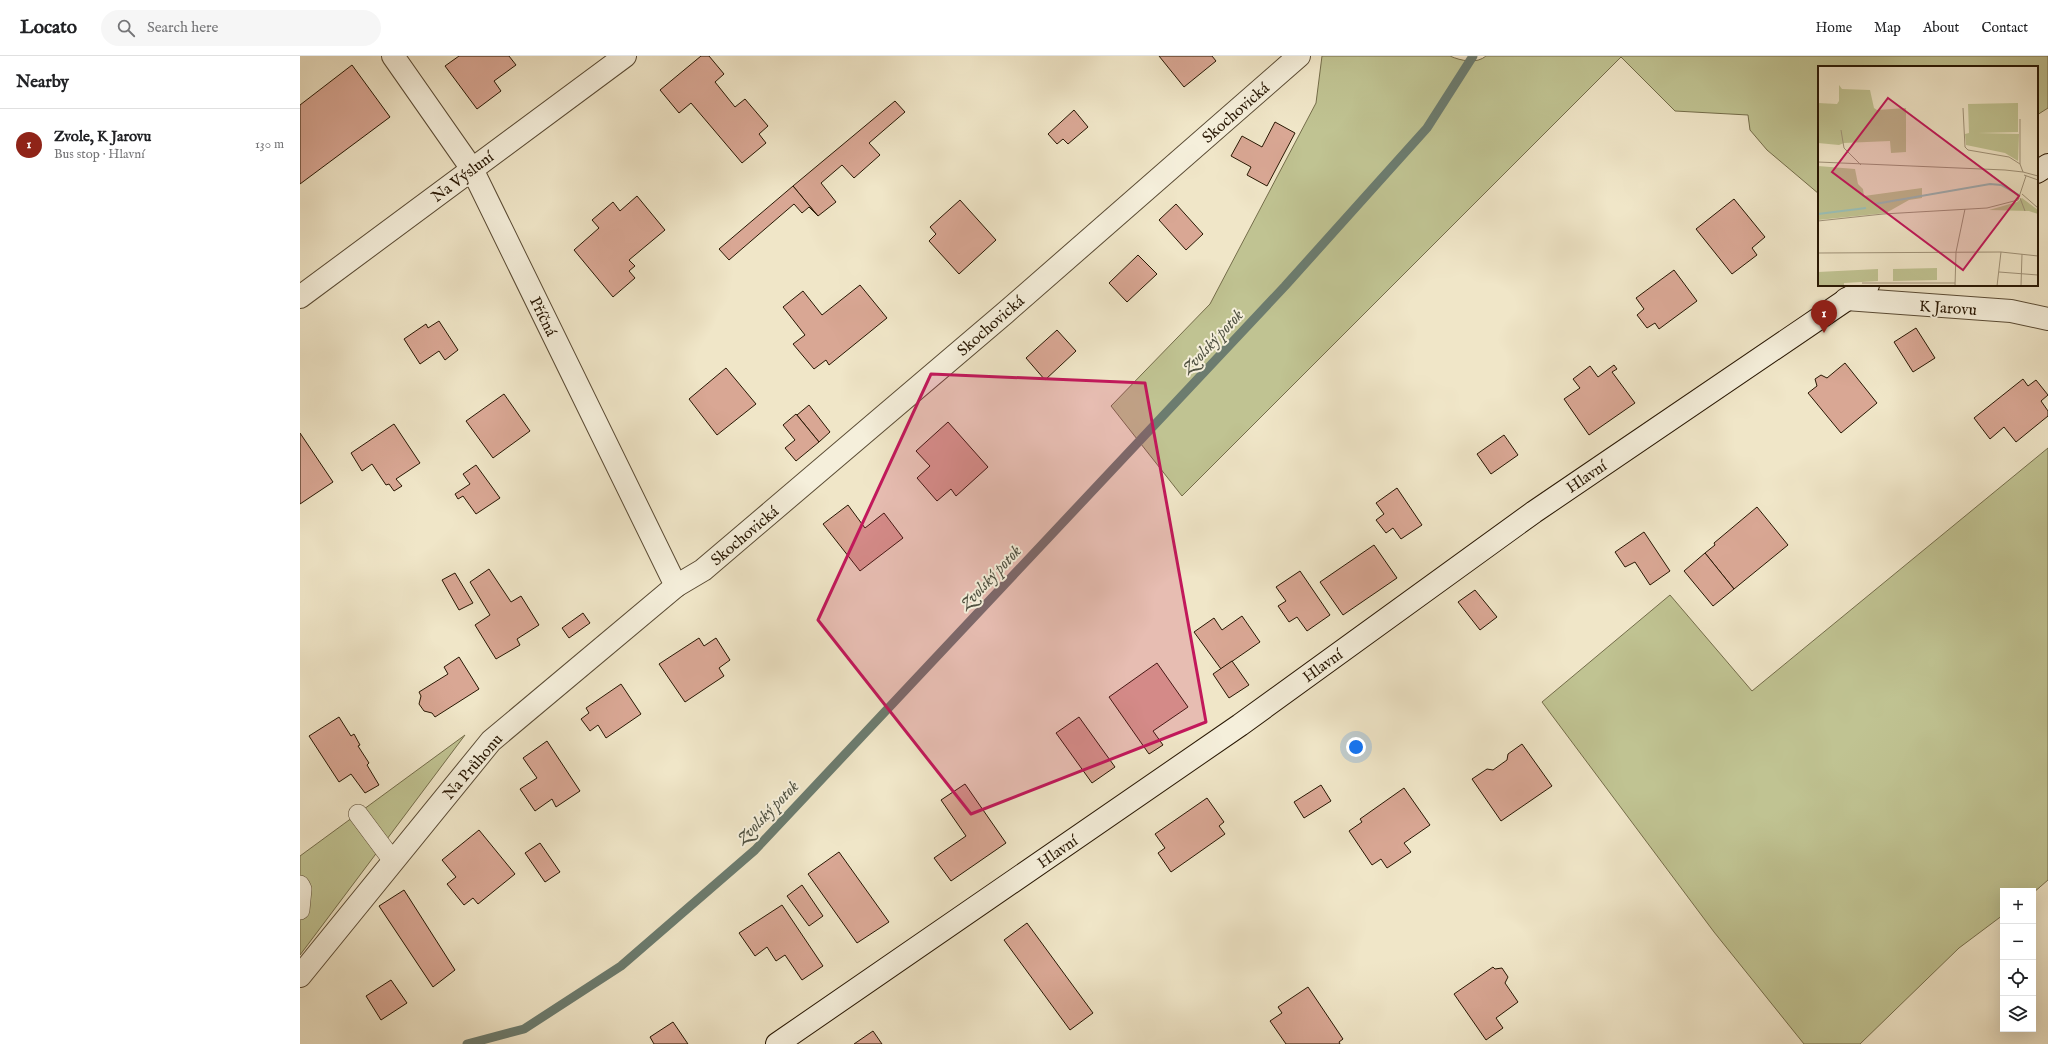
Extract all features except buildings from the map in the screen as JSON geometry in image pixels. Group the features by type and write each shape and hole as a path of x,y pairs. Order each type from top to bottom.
{"street":[{"name":"Příčná","path":"393,56 472,169 676,586"},
{"name":"Na Výsluní","path":"300,297 625,56"},
{"name":"Skochovická","path":"676,586 709,564 1005,313 1299,56"},
{"path":"2038,171 2048,165"},
{"name":"Hlavní","path":"777,1044 1240,724 1534,512 1866,286"},
{"name":"K Jarovu","path":"1846,299 2011,311 2048,319"},
{"name":"Na Průhonu","path":"300,976 490,741 676,586"}],"lane":[{"path":"358,814 393,861"},
{"path":"300,885 302,889 300,910"}],"highlighted area":[{"path":"931,374 1145,383 1206,722 971,814 818,620"}],"green space":[{"path":"1322,56 1450,56 1474,61 1482,59 1486,56 2048,56 2048,108 2038,114 2038,66 1818,66 1818,193 1767,150 1750,130 1748,115 1675,111 1621,57 1182,496 1111,406 1210,304 1316,103"},
{"path":"2048,448 2048,880 2036,890 2036,888 2000,888 2000,917 1959,948 1860,1044 1804,1044 1714,932 1542,702 1670,595 1752,691"},
{"path":"465,735 300,955 300,856"}],"waterway":[{"name":"Zvolský potok","path":"467,1044 524,1029 621,966 755,850 1285,286 1427,128 1473,56"}],"place":[{"name":"Zvole, K Jarovu","path":"1824,333"}]}
